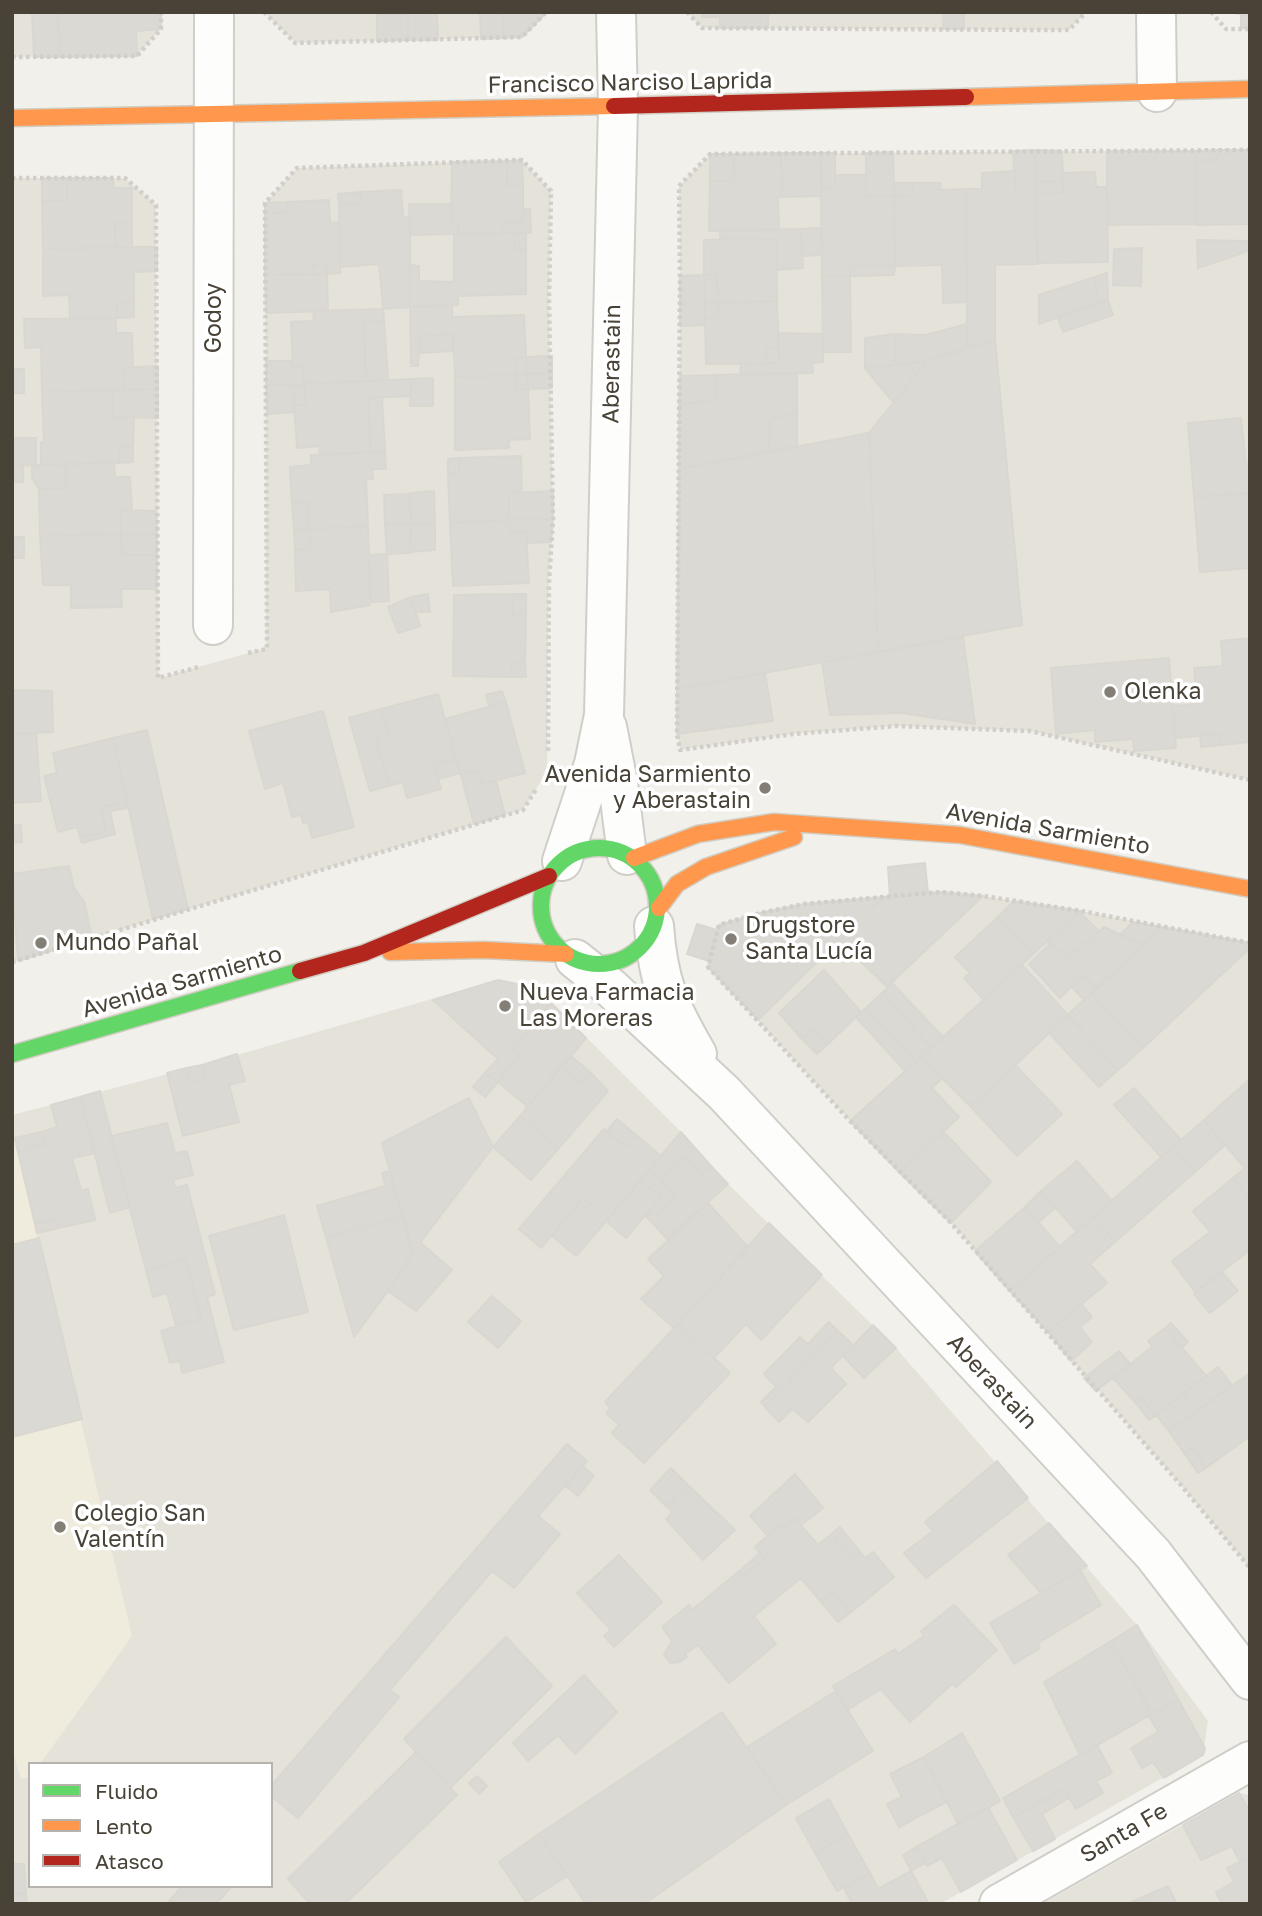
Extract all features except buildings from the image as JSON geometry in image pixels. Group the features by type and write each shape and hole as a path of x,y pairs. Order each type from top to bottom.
{"street":[{"name":"Godoy","path":"213,625 214,12"},
{"name":"Aberastain","path":"555,869 594,764 604,715 618,106 616,12"},
{"path":"1156,12 1157,92"},
{"name":"Francisco Narciso Laprida","path":"12,118 618,106 1250,89"},
{"name":"Aberastain","path":"604,715 631,856"},
{"name":"Avenida Sarmiento","path":"631,856 698,834 774,822 960,835 1250,889"},
{"name":"Avenida Sarmiento","path":"657,917 677,884 706,867 778,841 837,827"},
{"path":"597,847 617,850 631,856 647,872 656,889 657,917 645,943 630,956 612,963 594,965 559,949 547,933 541,915 541,895 555,869 578,851 597,847"},
{"name":"Avenida Sarmiento","path":"12,1054 364,953 555,869"},
{"name":"Aberastain","path":"657,917 657,962 668,999 699,1058 724,1093"},
{"name":"Avenida Sarmiento","path":"364,953 484,950 570,956"},
{"name":"Aberastain","path":"570,956 610,987 724,1093 1153,1554 1250,1680"},
{"name":"Santa Fe","path":"999,1904 1250,1761"}],"path":[{"path":"12,57 137,55 161,29 161,12"},
{"path":"264,12 295,43 522,37 546,12"},
{"path":"687,12 702,28 1069,30 1086,12"},
{"path":"1211,12 1226,29 1250,29"},
{"path":"1250,150 710,153 679,186 677,734 680,750 793,734 896,726 1030,732 1250,780"},
{"path":"241,655 267,649 265,203 296,168 522,160 551,191 549,301 553,519 549,582 548,757"},
{"path":"12,178 125,178 156,205 158,678 205,665"},
{"path":"12,962 523,810 541,781"},
{"path":"1250,943 1082,911 983,896 928,893 804,904 719,925 708,967 850,1121 951,1223 1181,1484 1250,1568"}],"shaded area":[{"path":"12,12 161,12 161,29 137,56 12,57"},
{"path":"264,12 546,12 522,37 295,43"},
{"path":"687,12 1086,12 1069,30 1037,30 702,28"},
{"path":"1250,150 1250,780 1030,731 896,726 793,734 680,750 677,734 679,186 710,154"},
{"path":"522,160 551,191 549,301 553,519 549,582 547,771 523,810 12,962 12,178 125,178 156,205 159,678 266,648 265,203 297,168"},
{"path":"941,892 1081,911 1250,943 1250,1568 1180,1484 951,1223 850,1121 708,967 719,925 804,904"},
{"path":"498,980 531,987 545,996 681,1132 728,1184 896,1348 1137,1625 1208,1721 1203,1755 940,1904 12,1904 12,1115 202,1065"},
{"name":"Colegio San Valentín","path":"12,1131 132,1636 41,1762 28,1762 28,1777 21,1779 12,1748"},
{"path":"1239,1793 1250,1795 1250,1904 1042,1904"}],"traffic: fast":[{"path":"599,848 621,852 640,865 653,884 657,906 653,928 640,947 621,960 599,964 577,960 558,947 545,928 541,906 545,884 558,865 577,852 599,848"},
{"path":"12,1054 300,971"}],"traffic: slow":[{"path":"966,97 1250,89"},
{"path":"12,118 614,106"},
{"path":"634,858 698,834 774,822 960,835 1250,889"},
{"path":"659,908 677,884 706,867 794,837"},
{"path":"390,952 484,950 566,954"}],"traffic: jam":[{"path":"614,106 966,97"},
{"path":"300,971 364,953 549,876"}],"place":[{"name":"Olenka","path":"1110,692"},
{"name":"Avenida Sarmiento y Aberastain","path":"765,788"},
{"name":"Drugstore Santa Lucía","path":"731,939"},
{"name":"Mundo Pañal","path":"41,943"},
{"name":"Nueva Farmacia Las Moreras","path":"505,1006"},
{"name":"Colegio San Valentín","path":"60,1527"}]}
